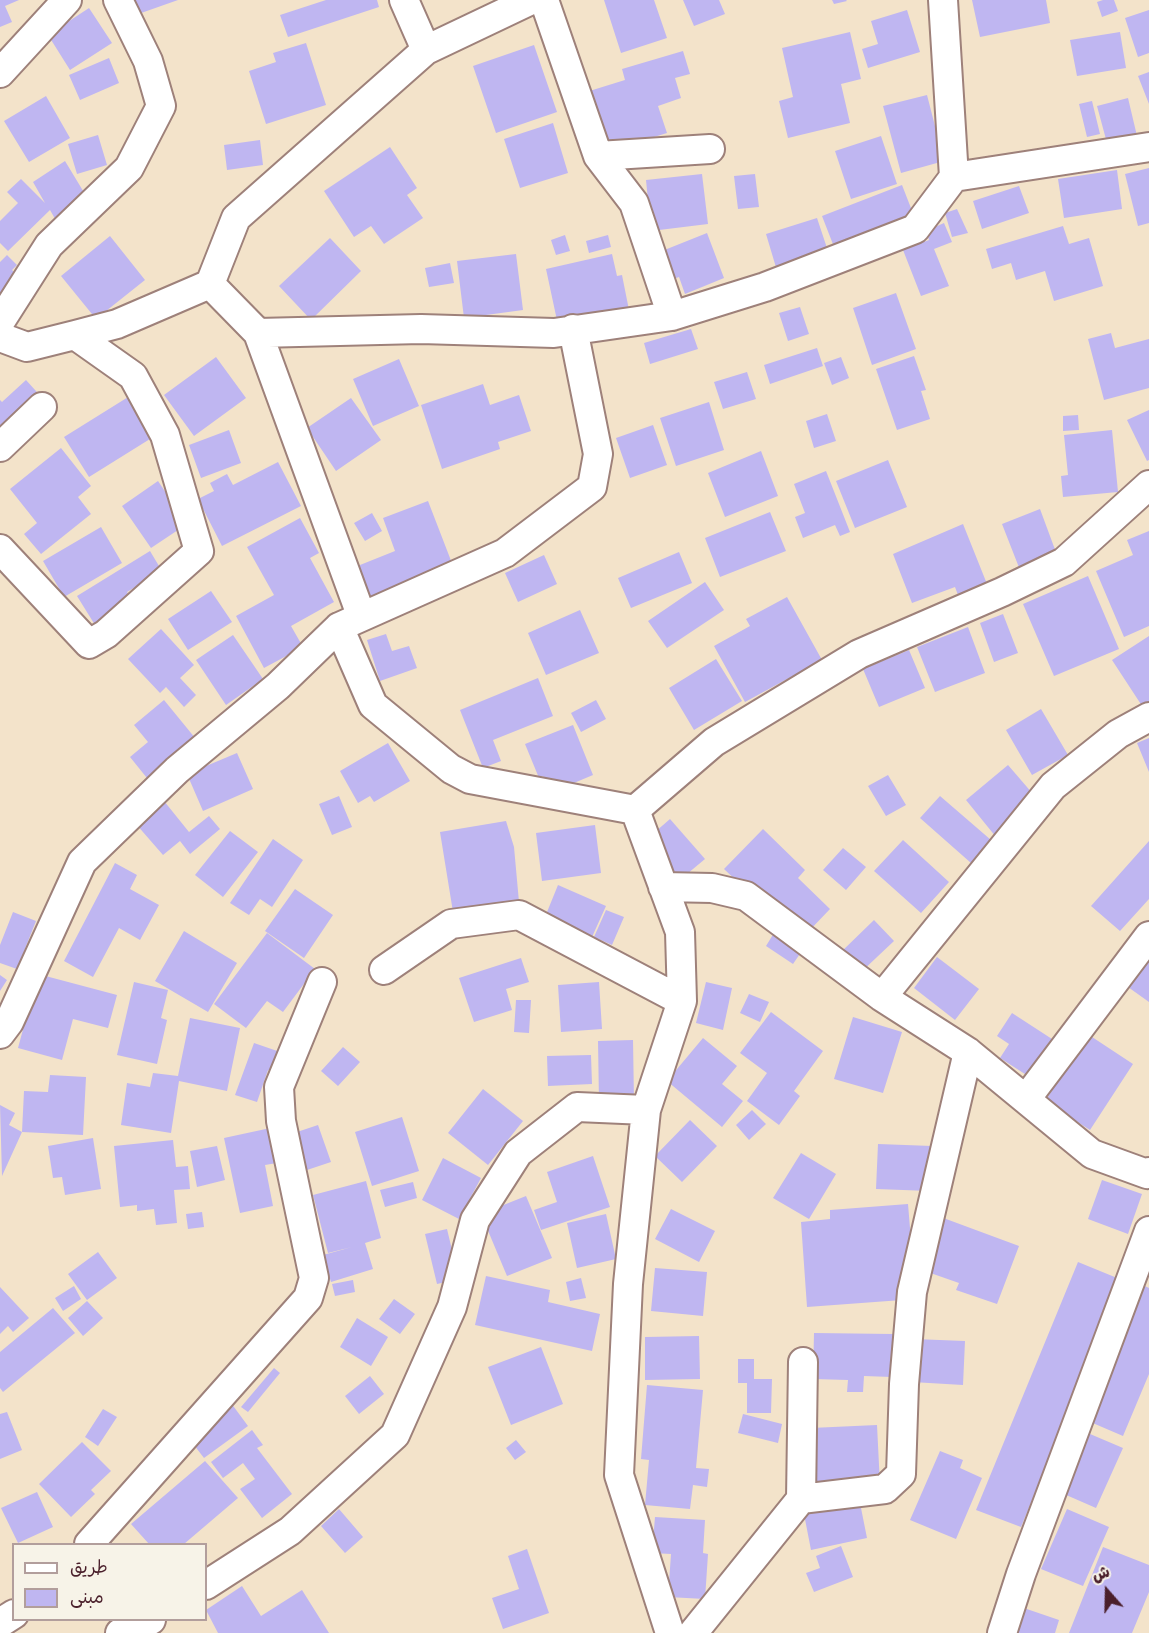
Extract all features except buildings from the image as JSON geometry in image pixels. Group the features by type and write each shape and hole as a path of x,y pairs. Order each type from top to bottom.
{"street":[{"path":"0,73 67,0"},
{"path":"0,322 50,245 129,168 161,106 148,61 118,0"},
{"path":"404,0 426,50"},
{"path":"0,337 27,347 75,335 117,324 210,284 236,218 426,50 531,0"},
{"path":"544,0 598,156 634,203 672,316"},
{"path":"258,333 421,329 554,333 672,316 765,287 915,230 954,177 944,0"},
{"path":"954,177 1149,147"},
{"path":"598,156 710,149"},
{"path":"210,284 258,333 350,621 373,705 451,769 470,779 635,810"},
{"path":"0,1034 9,1022 82,862 177,770 278,686 350,621 505,553 592,487 598,454 573,329"},
{"path":"0,549 89,644 106,634 199,551 165,435 133,376 75,335"},
{"path":"0,447 42,407"},
{"path":"635,810 714,742 859,654 1002,592 1064,562 1149,485"},
{"path":"882,997 1053,786 1118,734 1149,717"},
{"path":"635,810 680,932 682,1001 646,1110 627,1284 619,1475 670,1633"},
{"path":"663,887 712,888 746,897 882,997 968,1052 1092,1154 1148,1174"},
{"path":"384,970 451,924 519,915 682,1001"},
{"path":"1026,1099 1149,936"},
{"path":"91,1543 308,1298 314,1278 281,1121 279,1087 322,981"},
{"path":"801,1499 885,1489 902,1474 904,1384 912,1293 968,1052"},
{"path":"207,1584 290,1531 395,1435 452,1307 475,1220 518,1153 577,1107 646,1110"},
{"path":"1002,1633 1021,1574 1149,1231"},
{"path":"693,1633 801,1499 803,1362"},
{"path":"120,1633 149,1621"}]}
